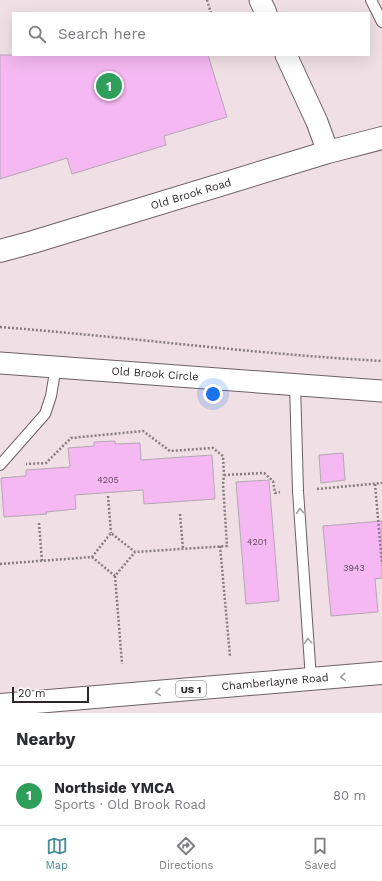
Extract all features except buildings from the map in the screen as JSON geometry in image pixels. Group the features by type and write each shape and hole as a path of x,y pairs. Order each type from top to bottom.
{"street":[{"path":"260,0 266,12"},
{"path":"286,56 317,122 328,152"},
{"name":"Old Brook Road","path":"0,250 33,242 328,152 382,138"},
{"name":"Old Brook Circle","path":"0,363 382,391"},
{"name":"Chamberlayne Road","path":"0,706 382,673"}],"lane":[{"path":"371,0 382,22"},
{"path":"0,465 44,414 51,396 56,366"},
{"path":"295,384 299,498 311,679"}],"path":[{"path":"207,0 211,12"},
{"path":"0,327 305,357 382,361"},
{"path":"19,464 46,462 71,438 143,431 170,451 213,448 223,456 223,484 227,546 135,552 111,533"},
{"path":"224,475 264,473 273,481 275,493 282,492"},
{"path":"375,484 382,564"},
{"path":"316,489 382,484"},
{"path":"92,557 111,533 108,496"},
{"path":"180,514 183,549"},
{"path":"39,523 42,561"},
{"path":"220,546 230,656"},
{"path":"114,576 135,552"},
{"path":"0,564 92,557 114,576 122,664"}],"place":[{"name":"Northside YMCA","path":"109,86"}]}
